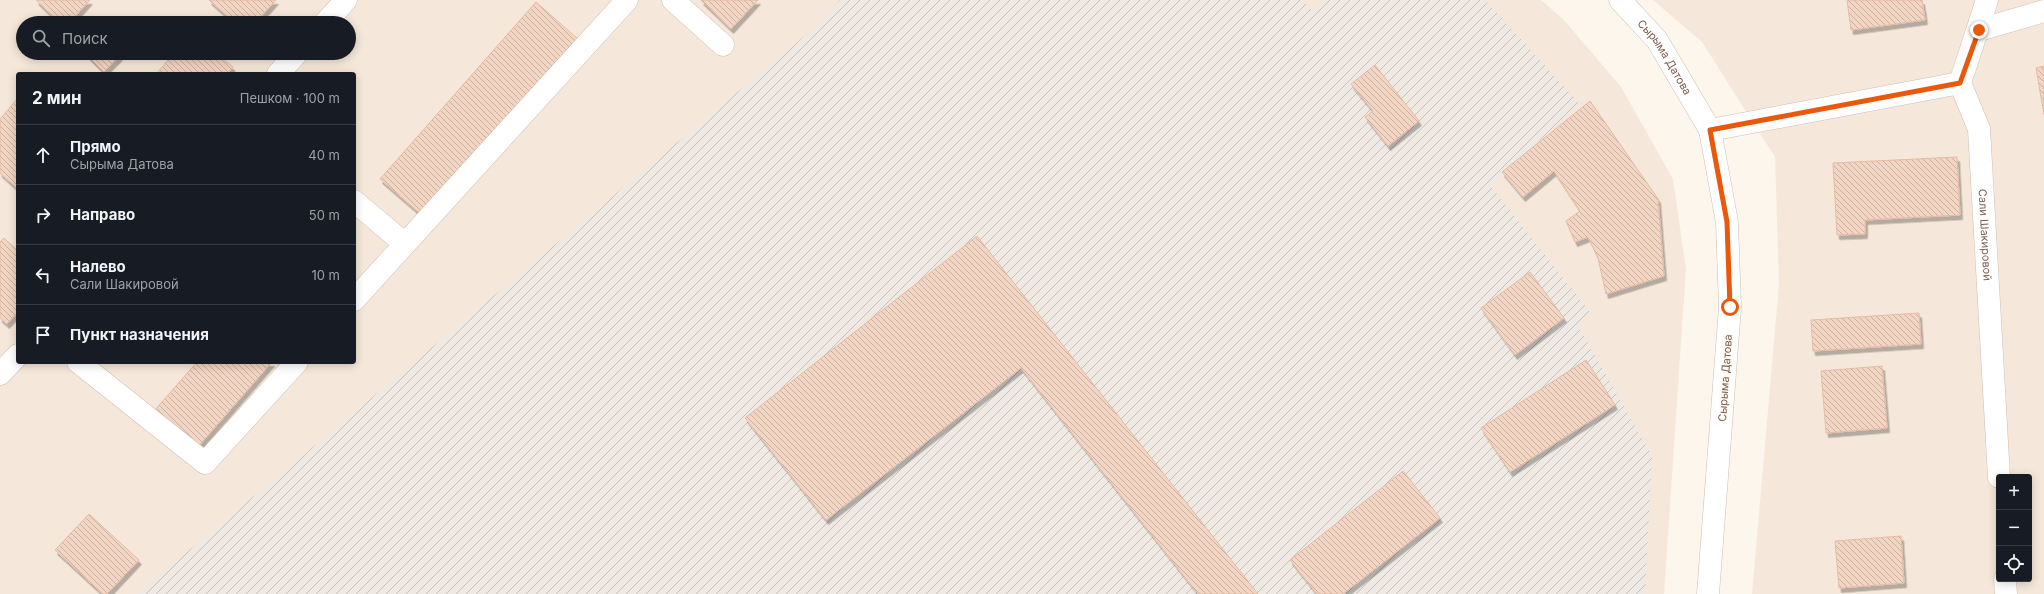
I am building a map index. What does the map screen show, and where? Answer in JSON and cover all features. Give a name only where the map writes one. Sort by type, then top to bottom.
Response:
[{"type":"street","points":[[331,16],[346,0]]},
{"type":"street","points":[[356,298],[627,0]]},
{"type":"street","points":[[673,0],[723,44]]},
{"type":"street","name":"Сырыма Датова","points":[[1620,0],[1657,40],[1710,130],[1727,222],[1730,307],[1708,594]]},
{"type":"street","points":[[1710,130],[1960,83],[1979,30],[1987,0]]},
{"type":"street","points":[[1979,30],[2044,11]]},
{"type":"street","points":[[280,72],[291,60]]},
{"type":"street","name":"Сали Шакировой","points":[[1960,83],[1979,129],[1999,474]]},
{"type":"street","points":[[356,202],[405,244]]},
{"type":"street","points":[[0,374],[16,357]]},
{"type":"street","points":[[81,364],[205,463],[295,364]]},
{"type":"street","points":[[2005,582],[2006,594]]},
{"type":"shaded area","points":[[0,0],[1541,0],[1564,20],[1621,87],[1673,179],[1686,269],[1664,594],[0,594]]},
{"type":"shaded area","points":[[840,0],[1302,0],[1312,10],[1327,0],[1485,0],[1580,104],[1490,185],[1590,312],[1577,324],[1652,456],[1645,594],[137,594],[813,29]]},
{"type":"shaded area","points":[[1653,0],[2044,0],[2044,594],[1752,594],[1779,284],[1775,157],[1702,42]]},
{"type":"building","points":[[36,0],[90,0],[75,16],[53,16]]},
{"type":"building","points":[[209,0],[276,0],[261,16],[227,16]]},
{"type":"building","points":[[701,0],[758,0],[731,29]]},
{"type":"building","points":[[1847,0],[1922,0],[1925,20],[1851,30]]},
{"type":"building","points":[[536,2],[578,39],[423,216],[380,179]]},
{"type":"building","points":[[92,60],[116,60],[104,72]]},
{"type":"building","points":[[168,60],[224,60],[233,67],[229,72],[158,72]]},
{"type":"building","points":[[1375,65],[1419,121],[1388,146],[1365,117],[1373,111],[1351,84]]},
{"type":"building","points":[[2044,66],[2044,115],[2036,68]]},
{"type":"building","points":[[16,100],[16,187],[0,173],[0,119]]},
{"type":"building","points":[[1590,101],[1658,199],[1664,276],[1606,294],[1598,258],[1588,237],[1575,242],[1566,221],[1580,211],[1554,171],[1523,197],[1502,172]]},
{"type":"building","points":[[1957,157],[1960,215],[1865,220],[1865,234],[1837,235],[1833,163]]},
{"type":"building","points":[[977,236],[1258,594],[1198,594],[1021,368],[826,520],[745,418]]},
{"type":"building","points":[[4,238],[16,249],[16,314],[7,324],[0,318],[0,242]]},
{"type":"building","points":[[1530,272],[1564,318],[1515,355],[1481,308]]},
{"type":"building","points":[[1919,313],[1921,344],[1813,351],[1811,320]]},
{"type":"building","points":[[1586,360],[1615,405],[1510,472],[1481,428]]},
{"type":"building","points":[[195,364],[270,364],[196,449],[154,411]]},
{"type":"building","points":[[1882,366],[1887,428],[1826,433],[1821,371]]},
{"type":"building","points":[[1403,471],[1440,518],[1343,594],[1317,594],[1290,560]]},
{"type":"building","points":[[89,514],[139,560],[107,594],[103,594],[55,550]]},
{"type":"building","points":[[1901,536],[1904,583],[1839,588],[1835,541]]},
{"type":"route","points":[[1730,307],[1727,222],[1710,130],[1960,83],[1979,30]]}]
